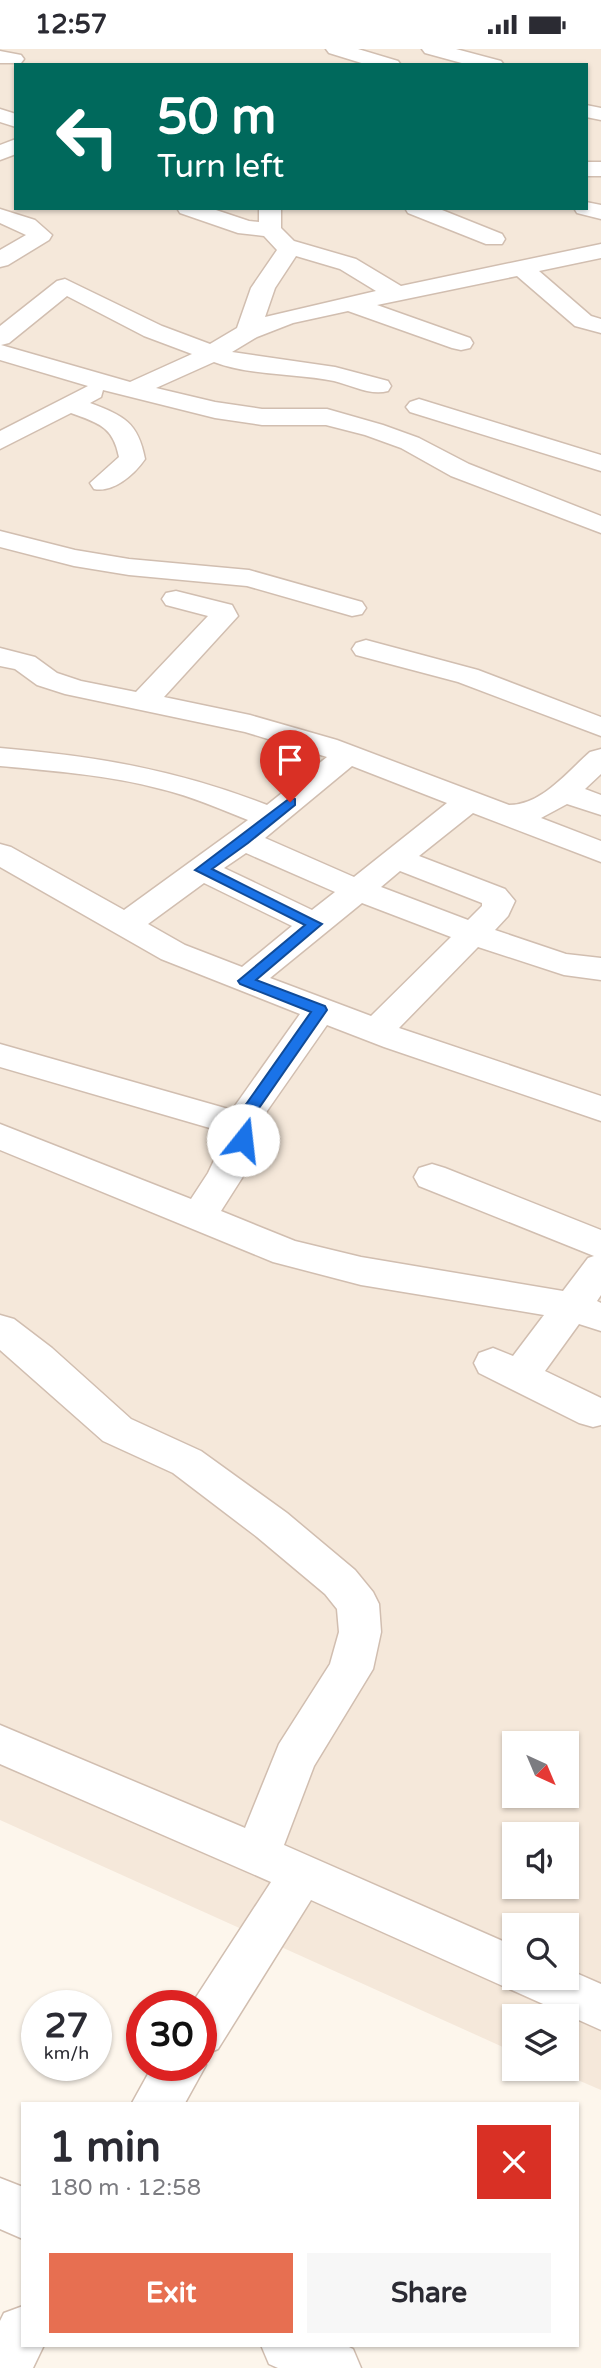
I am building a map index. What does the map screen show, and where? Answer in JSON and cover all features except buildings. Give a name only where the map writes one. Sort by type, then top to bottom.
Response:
[{"type":"street","points":[[336,49],[359,61]]},
{"type":"street","points":[[432,49],[486,63]]},
{"type":"street","points":[[194,210],[246,228],[275,227],[348,264],[398,295]]},
{"type":"street","points":[[421,210],[494,239]]},
{"type":"street","points":[[0,216],[27,225],[41,235],[0,260]]},
{"type":"street","points":[[248,332],[263,288],[289,249],[275,227]]},
{"type":"street","points":[[134,389],[211,354],[248,332],[286,317],[601,251]]},
{"type":"street","points":[[523,269],[583,321],[601,326]]},
{"type":"street","points":[[0,338],[65,286],[153,331],[231,361],[335,373],[379,386]]},
{"type":"street","points":[[351,304],[461,343]]},
{"type":"street","points":[[0,352],[109,383],[236,414],[327,417],[410,443],[460,470],[601,525]]},
{"type":"street","points":[[0,441],[109,383]]},
{"type":"street","points":[[69,404],[107,418],[128,437],[132,459],[103,483]]},
{"type":"street","points":[[419,407],[601,463]]},
{"type":"street","points":[[0,539],[74,558],[129,567],[249,578],[352,608]]},
{"type":"street","points":[[142,703],[224,616],[222,611],[215,608],[176,599]]},
{"type":"street","points":[[366,649],[468,676],[601,727]]},
{"type":"street","points":[[0,657],[25,663],[47,679],[57,682],[142,703],[250,724],[349,754],[601,852]]},
{"type":"street","points":[[125,925],[243,841],[349,754]]},
{"type":"street","points":[[0,757],[106,769],[153,778],[194,789],[271,818]]},
{"type":"street","points":[[505,814],[529,814],[543,808],[601,758]]},
{"type":"street","points":[[562,791],[601,806]]},
{"type":"street","points":[[245,981],[468,801]]},
{"type":"street","points":[[243,841],[358,890],[471,933],[564,964],[601,969]]},
{"type":"street","points":[[0,854],[173,952],[376,1031],[601,1109]]},
{"type":"street","points":[[376,1031],[471,933],[498,909],[499,901],[494,896],[397,859]]},
{"type":"street","points":[[202,870],[315,924]]},
{"type":"street","points":[[199,1215],[224,1178],[243,1140],[250,1110],[320,1010]]},
{"type":"street","points":[[0,1055],[246,1126]]},
{"type":"street","points":[[0,1136],[286,1252],[331,1265],[514,1294],[586,1312]]},
{"type":"street","points":[[432,1177],[601,1245]]},
{"type":"street","points":[[593,1412],[506,1369],[586,1312],[601,1268]]},
{"type":"street","points":[[0,1329],[38,1358],[117,1430],[187,1462],[272,1525],[340,1582],[358,1604],[360,1632],[351,1669],[295,1758],[257,1855]]},
{"type":"street","points":[[0,1744],[502,1964]]},
{"type":"street","points":[[217,2008],[302,1874]]},
{"type":"street","points":[[562,1990],[601,2008]]},
{"type":"street","points":[[158,2102],[171,2081]]},
{"type":"street","points":[[0,2203],[21,2213]]},
{"type":"street","points":[[4,2368],[21,2336]]},
{"type":"street","points":[[292,2347],[334,2368]]},
{"type":"shaded area","points":[[0,49],[601,49],[601,2090],[579,2081],[579,2004],[502,2004],[502,2047],[0,1820]]},
{"type":"route","points":[[243,1140],[250,1110],[320,1010],[245,981],[315,924],[202,870],[243,841],[290,802]]}]
